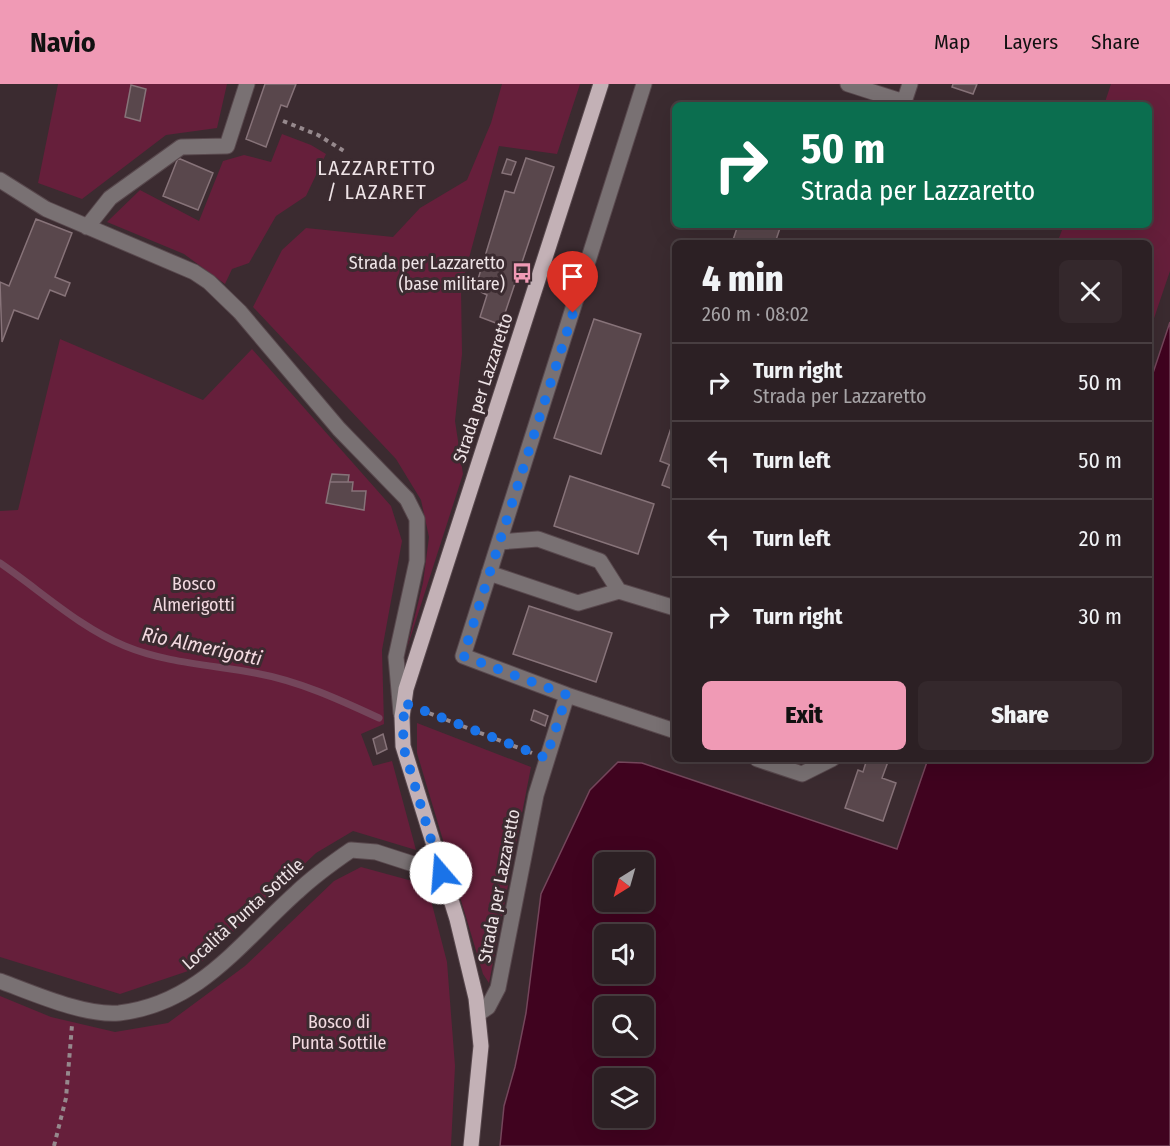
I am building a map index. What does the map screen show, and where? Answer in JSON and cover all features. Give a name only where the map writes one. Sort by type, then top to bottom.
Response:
[{"type":"main road","name":"Strada per Lazzaretto","points":[[471,1146],[481,1046],[478,1014],[457,919],[403,746],[403,710],[601,84]]},
{"type":"street","points":[[87,227],[110,198],[181,147],[226,146],[247,84]]},
{"type":"street","points":[[644,84],[463,656],[567,695],[672,730]]},
{"type":"street","points":[[848,84],[904,102],[910,84]]},
{"type":"street","points":[[0,180],[46,209],[194,273],[209,282],[240,312],[351,443],[407,499],[417,519],[419,535],[417,561],[396,657],[403,710]]},
{"type":"street","points":[[499,542],[538,539],[600,561],[620,591]]},
{"type":"street","points":[[489,573],[578,603],[620,591],[672,607]]},
{"type":"street","name":"Strada per Lazzaretto","points":[[478,1014],[488,1007],[498,988],[549,752],[567,695]]},
{"type":"street","points":[[766,762],[802,774],[826,762]]},
{"type":"street","name":"Località Punta Sottile","points":[[0,981],[81,1009],[118,1013],[172,999],[209,976],[296,892],[351,850],[376,852],[441,873]]},
{"type":"path","points":[[283,121],[318,135],[344,151]]},
{"type":"path","points":[[403,710],[549,752]]},
{"type":"path","points":[[54,1146],[66,1098],[71,1025],[81,1009]]},
{"type":"green space","points":[[58,84],[227,84],[217,128],[166,135],[82,199],[38,183]]},
{"type":"green space","points":[[502,84],[580,84],[557,154],[499,146],[461,288],[462,354],[455,421],[463,474],[407,648],[423,583],[429,537],[421,500],[396,459],[253,307],[282,250],[306,228],[393,237],[420,208],[467,180],[491,123]]},
{"type":"green space","points":[[1111,84],[1170,84],[1170,271],[1152,324],[1152,240],[1058,240],[1063,228],[1152,228],[1152,102],[1105,102]]},
{"type":"green space","points":[[282,134],[311,145],[326,154],[306,196],[276,216],[249,263],[232,269],[225,284],[184,254],[107,222],[140,190],[199,221],[223,161],[244,155],[271,162]]},
{"type":"green space","name":"Bosco Almerigotti","points":[[60,339],[203,400],[252,349],[391,506],[402,541],[382,650],[384,724],[361,734],[373,766],[392,761],[416,850],[353,831],[316,853],[194,969],[120,994],[0,957],[0,511],[18,510]]},
{"type":"green space","points":[[417,723],[531,767],[489,983],[483,974],[417,753]]},
{"type":"green space","name":"Bosco di Punta Sottile","points":[[361,867],[427,885],[447,962],[455,1066],[451,1146],[0,1146],[0,996],[51,1017],[115,1032],[168,1023],[245,966],[334,881]]},
{"type":"shaded area","points":[[1170,322],[1170,1146],[500,1146],[504,1106],[526,1013],[541,894],[590,790],[618,762],[642,763],[897,849],[927,762],[1152,762],[1152,376]]},
{"type":"building","points":[[265,84],[296,84],[287,107],[281,105],[266,147],[246,139]]},
{"type":"building","points":[[953,84],[977,84],[973,94],[952,87]]},
{"type":"building","points":[[131,85],[146,89],[140,121],[125,117]]},
{"type":"building","points":[[178,158],[213,173],[198,210],[163,196]]},
{"type":"building","points":[[526,158],[554,167],[501,325],[480,317],[487,295],[475,289],[505,191],[514,193]]},
{"type":"building","points":[[507,159],[516,162],[511,175],[502,173]]},
{"type":"building","points":[[36,219],[72,233],[55,277],[70,283],[65,296],[50,290],[38,319],[14,310],[2,342],[0,282],[9,286]]},
{"type":"building","points":[[737,228],[780,228],[776,240],[733,240]]},
{"type":"building","points":[[594,319],[641,334],[601,454],[554,438]]},
{"type":"building","points":[[672,425],[672,466],[660,461]]},
{"type":"building","points":[[669,465],[672,466],[672,489],[662,485]]},
{"type":"building","points":[[332,474],[349,475],[348,482],[330,482]]},
{"type":"building","points":[[570,476],[654,504],[638,554],[554,526]]},
{"type":"building","points":[[330,482],[353,482],[352,491],[366,491],[364,510],[326,503]]},
{"type":"building","points":[[529,606],[612,633],[596,682],[513,654]]},
{"type":"building","points":[[534,710],[548,716],[545,726],[531,720]]},
{"type":"building","points":[[383,734],[387,749],[377,754],[373,739]]},
{"type":"building","points":[[866,762],[888,762],[882,778],[896,783],[883,821],[845,808],[858,770],[863,772]]},
{"type":"waterway","name":"Rio Almerigotti","points":[[0,563],[76,619],[125,646],[173,660],[255,673],[287,681],[379,718]]},
{"type":"place","name":"Strada per Lazzaretto (base militare)","points":[[522,273]]},
{"type":"district","name":"LAZZARETTO / LAZARET","points":[[377,180]]},
{"type":"route","points":[[441,873],[403,746],[404,703],[546,758],[567,695],[463,656],[573,313]]}]
